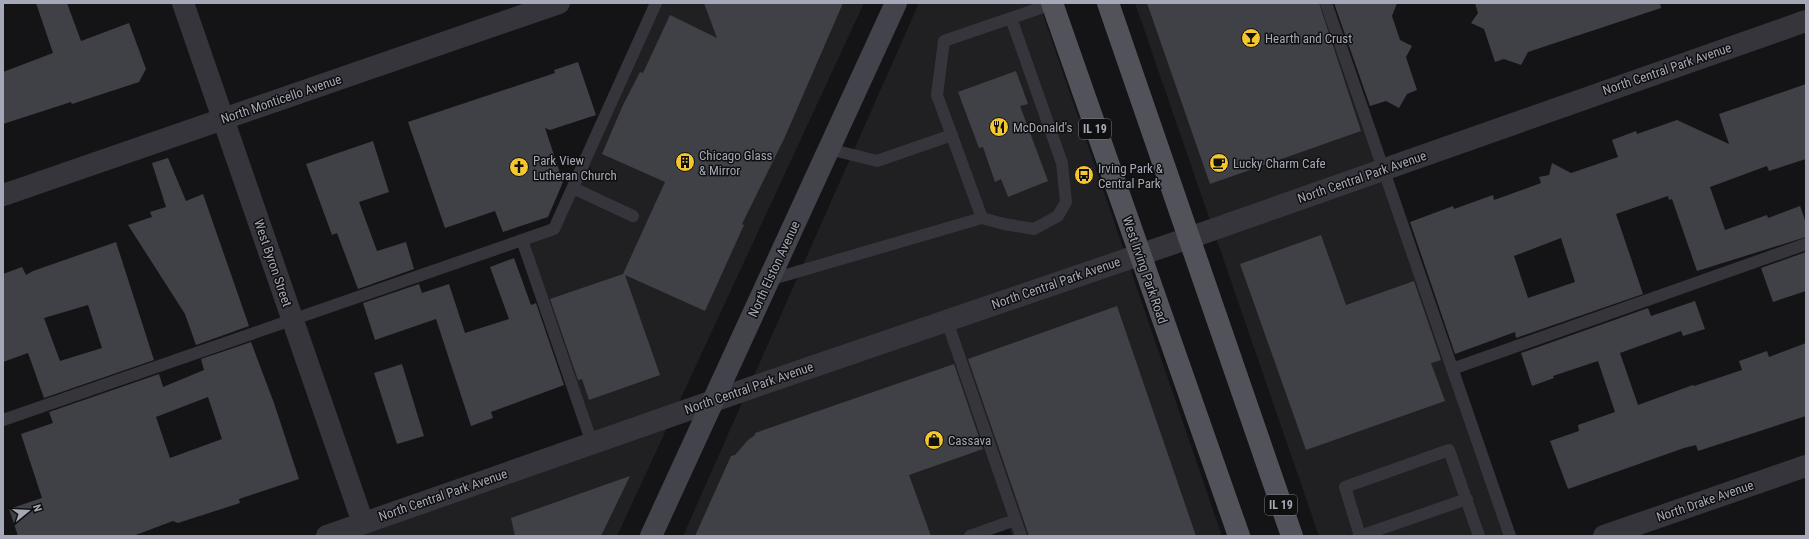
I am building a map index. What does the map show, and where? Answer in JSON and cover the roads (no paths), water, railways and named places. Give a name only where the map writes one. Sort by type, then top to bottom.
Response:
[{"type":"main road","name":"North Elston Avenue","points":[[651,536],[896,3]]},
{"type":"main road","name":"West Irving Park Road","points":[[1052,3],[1139,255],[1239,536]]},
{"type":"main road","name":"IL 19","points":[[1108,3],[1292,536]]},
{"type":"street","name":"West Byron Street","points":[[183,3],[292,320],[359,528]]},
{"type":"street","name":"North Monticello Avenue","points":[[3,195],[559,3]]},
{"type":"street","name":"North Central Park Avenue","points":[[327,536],[359,528],[592,443],[1189,238],[1806,20]]},
{"type":"street","name":"North Drake Avenue","points":[[1604,536],[1806,466]]},
{"type":"lane","points":[[3,420],[554,229],[656,3]]},
{"type":"lane","points":[[982,218],[937,95],[944,41],[1052,3]]},
{"type":"lane","points":[[1326,3],[1510,536]]},
{"type":"lane","points":[[769,280],[982,218],[1004,224],[1034,229],[1058,216],[1066,202],[1062,163],[1011,18]]},
{"type":"lane","points":[[829,148],[877,160],[952,135]]},
{"type":"lane","points":[[573,188],[633,216]]},
{"type":"lane","points":[[522,240],[592,443]]},
{"type":"lane","points":[[1452,369],[1806,244]]},
{"type":"lane","points":[[947,321],[1021,536]]},
{"type":"lane","points":[[1467,499],[1360,536],[1345,487],[1449,450],[1467,499],[1479,536]]},
{"type":"lane","points":[[970,536],[1015,520]]},
{"type":"place","name":"Hearth and Crust","points":[[1251,38]]},
{"type":"place","name":"McDonald's","points":[[999,127]]},
{"type":"place","name":"Chicago Glass & Mirror","points":[[685,162]]},
{"type":"place","name":"Lucky Charm Cafe","points":[[1219,163]]},
{"type":"place","name":"Park View Lutheran Church","points":[[519,167]]},
{"type":"place","name":"Irving Park & Central Park","points":[[1084,175]]},
{"type":"place","name":"Cassava","points":[[934,440]]}]
